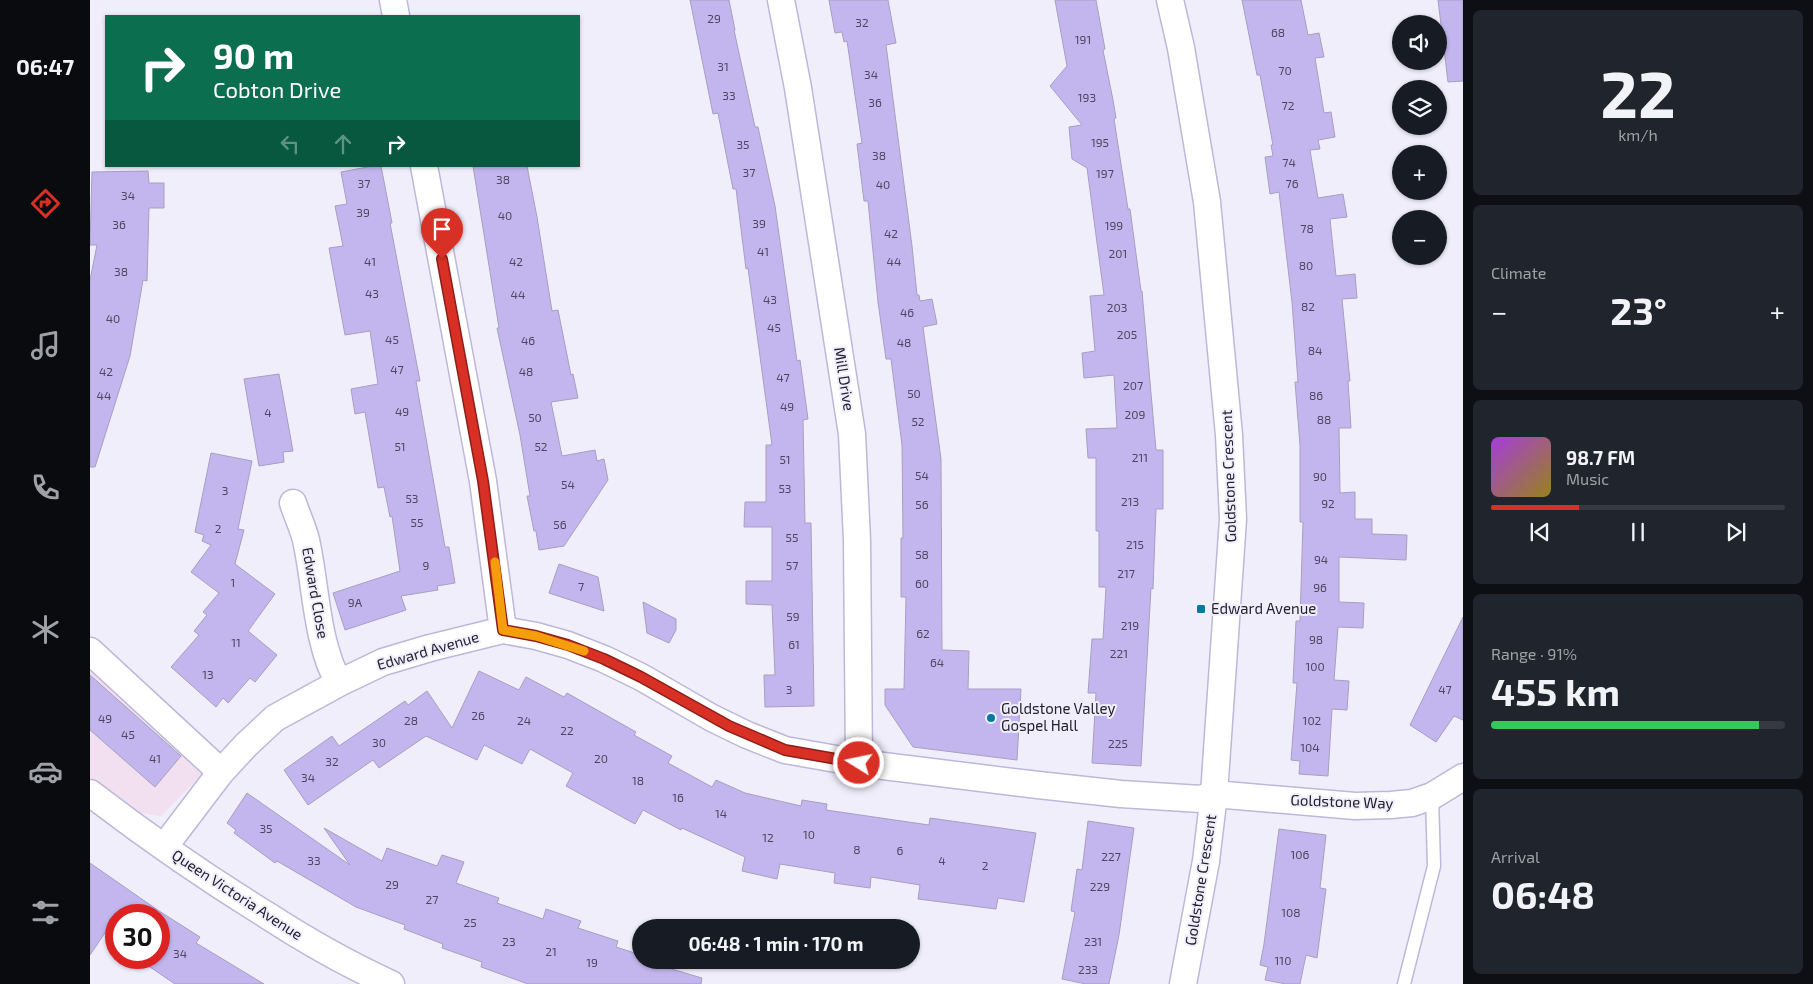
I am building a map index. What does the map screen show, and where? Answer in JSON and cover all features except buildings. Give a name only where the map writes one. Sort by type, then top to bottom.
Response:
[{"type":"street","points":[[393,0],[396,15]]},
{"type":"street","name":"Mill Drive","points":[[782,0],[798,88],[852,434],[857,540],[859,763]]},
{"type":"street","name":"Goldstone Crescent","points":[[1170,0],[1181,48],[1207,202],[1229,435],[1233,519],[1214,794],[1206,861],[1183,984]]},
{"type":"street","points":[[424,167],[483,481],[503,630]]},
{"type":"street","name":"Edward Close","points":[[293,503],[305,539],[324,646],[332,672],[339,682]]},
{"type":"street","name":"Edward Avenue","points":[[164,847],[221,772],[246,744],[275,718],[339,682],[383,662],[503,630],[544,638],[604,659],[641,677],[729,726],[785,750],[859,763],[1121,794],[1201,799],[1214,794]]},
{"type":"street","points":[[90,651],[221,772]]},
{"type":"street","name":"Goldstone Way","points":[[1214,794],[1355,806],[1391,806],[1412,803],[1432,796],[1463,777]]},
{"type":"street","name":"Queen Victoria Avenue","points":[[90,794],[216,884],[299,935],[388,984]]},
{"type":"lane","points":[[1404,984],[1434,866],[1432,796]]},
{"type":"shaded area","points":[[90,664],[207,769],[161,816],[132,812],[90,779]]},
{"type":"slow traffic","points":[[495,562],[503,630],[536,636],[584,651]]},
{"type":"place","name":"Edward Avenue","points":[[1201,609]]},
{"type":"place","name":"Goldstone Valley Gospel Hall","points":[[991,718]]},
{"type":"route","points":[[442,259],[483,481],[503,618],[503,630],[536,636],[568,645],[604,659],[641,677],[712,718],[747,735],[785,750],[859,763]]}]
